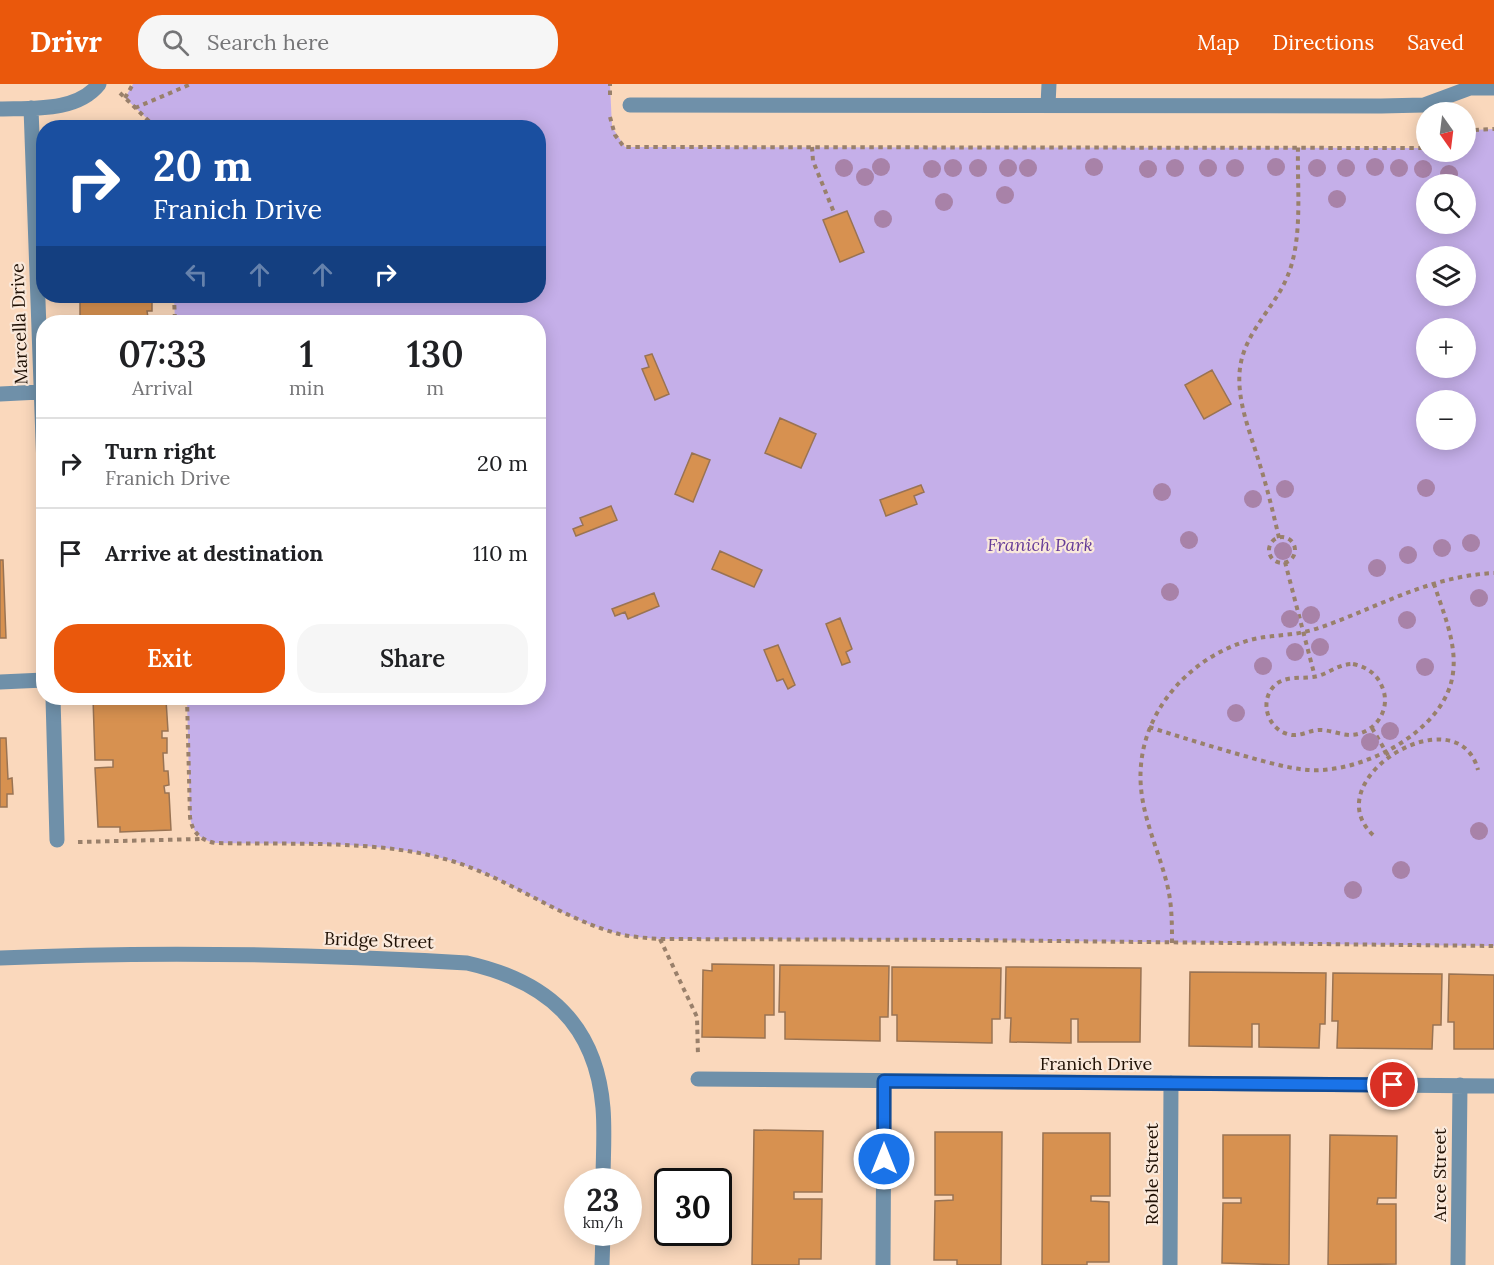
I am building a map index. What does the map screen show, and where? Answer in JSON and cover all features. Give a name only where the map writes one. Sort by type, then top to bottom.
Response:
[{"type":"street","points":[[0,109],[66,104],[88,94],[99,84]]},
{"type":"street","points":[[1048,105],[1049,84]]},
{"type":"street","points":[[630,105],[1424,105],[1470,86],[1494,88]]},
{"type":"street","name":"Marcella Drive","points":[[31,108],[36,266]]},
{"type":"street","points":[[0,394],[36,392]]},
{"type":"street","points":[[0,682],[36,680]]},
{"type":"street","points":[[52,705],[57,840]]},
{"type":"street","name":"Bridge Street","points":[[0,958],[121,955],[290,957],[467,963],[494,969],[517,978],[545,995],[567,1015],[580,1033],[596,1070],[600,1089],[603,1108],[603,1168]]},
{"type":"street","name":"Franich Drive","points":[[698,1079],[1494,1086]]},
{"type":"street","points":[[883,1265],[884,1081]]},
{"type":"street","name":"Roble Street","points":[[1170,1265],[1171,1083]]},
{"type":"street","name":"Arce Street","points":[[1458,1265],[1460,1085]]},
{"type":"street","points":[[602,1265],[603,1246]]},
{"type":"path","points":[[133,84],[125,98],[148,120]]},
{"type":"path","points":[[135,108],[190,84]]},
{"type":"path","points":[[610,84],[612,127],[624,147],[1416,148]]},
{"type":"path","points":[[1476,130],[1494,129]]},
{"type":"path","points":[[812,147],[813,161],[835,215]]},
{"type":"path","points":[[1279,537],[1243,408],[1240,370],[1243,353],[1250,336],[1282,287],[1292,261],[1297,223],[1298,147]]},
{"type":"path","points":[[1279,537],[1290,539],[1295,546],[1294,554],[1286,562]]},
{"type":"path","points":[[1279,537],[1272,543],[1271,555],[1276,561],[1286,562]]},
{"type":"path","points":[[1286,562],[1315,677]]},
{"type":"path","points":[[1172,943],[1171,899],[1144,810],[1141,793],[1141,762],[1149,727],[1166,698],[1179,682],[1212,658],[1248,640],[1304,632],[1358,613],[1413,589],[1470,575],[1494,573]]},
{"type":"path","points":[[1149,727],[1270,763],[1310,770],[1355,765],[1385,751],[1425,725],[1442,705],[1451,684],[1453,650],[1434,584]]},
{"type":"path","points":[[1347,664],[1359,665],[1372,672],[1383,688],[1385,700],[1381,717],[1372,728],[1358,734],[1322,730],[1295,735],[1284,733],[1274,725],[1266,709],[1268,697],[1275,686],[1287,679],[1315,677],[1347,664]]},
{"type":"path","points":[[187,705],[190,817],[201,839]]},
{"type":"path","points":[[1372,728],[1389,757]]},
{"type":"path","points":[[1373,835],[1360,818],[1361,792],[1369,778],[1389,757],[1412,744],[1446,740],[1456,742],[1469,750],[1478,770]]},
{"type":"path","points":[[57,840],[75,839],[80,843],[201,839],[215,843],[400,849],[455,862],[605,930],[638,938],[1494,946]]},
{"type":"path","points":[[660,939],[697,1017],[698,1079]]},
{"type":"green space","name":"Franich Park","points":[[133,84],[610,84],[612,127],[625,147],[1416,148],[1416,162],[1476,162],[1476,130],[1494,129],[1494,946],[660,939],[624,935],[597,927],[473,869],[424,854],[335,844],[215,843],[201,837],[195,831],[190,817],[187,705],[546,705],[546,315],[175,315],[174,303],[546,303],[546,120],[149,120],[125,98]]},
{"type":"building","points":[[847,211],[864,252],[840,262],[823,220]]},
{"type":"building","points":[[80,303],[152,303],[152,311],[147,311],[148,315],[80,315]]},
{"type":"building","points":[[652,354],[669,394],[655,400],[642,369],[649,367],[645,356]]},
{"type":"building","points":[[1212,370],[1231,404],[1204,419],[1185,385]]},
{"type":"building","points":[[780,418],[816,434],[801,468],[765,453]]},
{"type":"building","points":[[692,453],[710,460],[693,502],[675,494]]},
{"type":"building","points":[[921,485],[924,492],[914,496],[917,504],[886,516],[880,500]]},
{"type":"building","points":[[611,506],[617,520],[576,536],[573,529],[583,525],[580,518]]},
{"type":"building","points":[[720,551],[762,570],[754,587],[712,569]]},
{"type":"building","points":[[0,560],[3,560],[6,638],[0,638]]},
{"type":"building","points":[[654,593],[659,606],[628,619],[625,612],[615,616],[612,609]]},
{"type":"building","points":[[840,618],[852,649],[846,652],[850,662],[842,665],[826,624]]},
{"type":"building","points":[[778,645],[795,685],[788,689],[783,679],[777,681],[764,650]]},
{"type":"building","points":[[93,705],[166,705],[168,731],[162,731],[162,738],[167,738],[167,753],[163,753],[164,771],[168,771],[169,785],[164,786],[165,793],[169,793],[171,830],[120,832],[120,827],[98,827],[95,768],[113,767],[113,760],[95,760]]},
{"type":"building","points":[[0,738],[6,738],[8,779],[12,778],[13,794],[7,794],[7,807],[0,807]]},
{"type":"building","points":[[712,964],[774,965],[774,1015],[765,1015],[765,1038],[702,1037],[703,970],[712,971]]},
{"type":"building","points":[[780,965],[889,966],[888,1017],[880,1017],[880,1041],[785,1039],[785,1012],[779,1012]]},
{"type":"building","points":[[892,967],[1001,968],[1000,1019],[992,1019],[992,1043],[897,1041],[897,1015],[892,1015]]},
{"type":"building","points":[[1006,967],[1141,968],[1140,1042],[1078,1042],[1078,1019],[1071,1019],[1071,1043],[1010,1042],[1011,1018],[1005,1018]]},
{"type":"building","points":[[1190,972],[1326,973],[1325,1024],[1320,1024],[1319,1048],[1259,1047],[1259,1024],[1252,1024],[1252,1047],[1189,1046]]},
{"type":"building","points":[[1333,973],[1442,974],[1441,1025],[1433,1025],[1432,1049],[1337,1048],[1338,1021],[1332,1021]]},
{"type":"building","points":[[1449,974],[1494,975],[1494,1049],[1454,1049],[1454,1022],[1448,1022]]},
{"type":"building","points":[[754,1130],[823,1131],[822,1192],[794,1192],[794,1199],[822,1199],[821,1259],[799,1259],[799,1265],[752,1265]]},
{"type":"building","points":[[935,1132],[1002,1132],[1001,1265],[957,1265],[957,1260],[934,1260],[935,1201],[953,1200],[953,1195],[935,1195]]},
{"type":"building","points":[[1043,1133],[1110,1133],[1110,1196],[1091,1196],[1091,1201],[1109,1202],[1109,1262],[1087,1262],[1087,1265],[1042,1265]]},
{"type":"building","points":[[1223,1135],[1290,1135],[1289,1265],[1222,1263],[1223,1203],[1241,1203],[1241,1198],[1223,1198]]},
{"type":"building","points":[[1330,1135],[1397,1136],[1396,1198],[1378,1198],[1377,1204],[1396,1204],[1396,1264],[1328,1265]]},
{"type":"route","points":[[884,1159],[884,1081],[1393,1085]]}]
